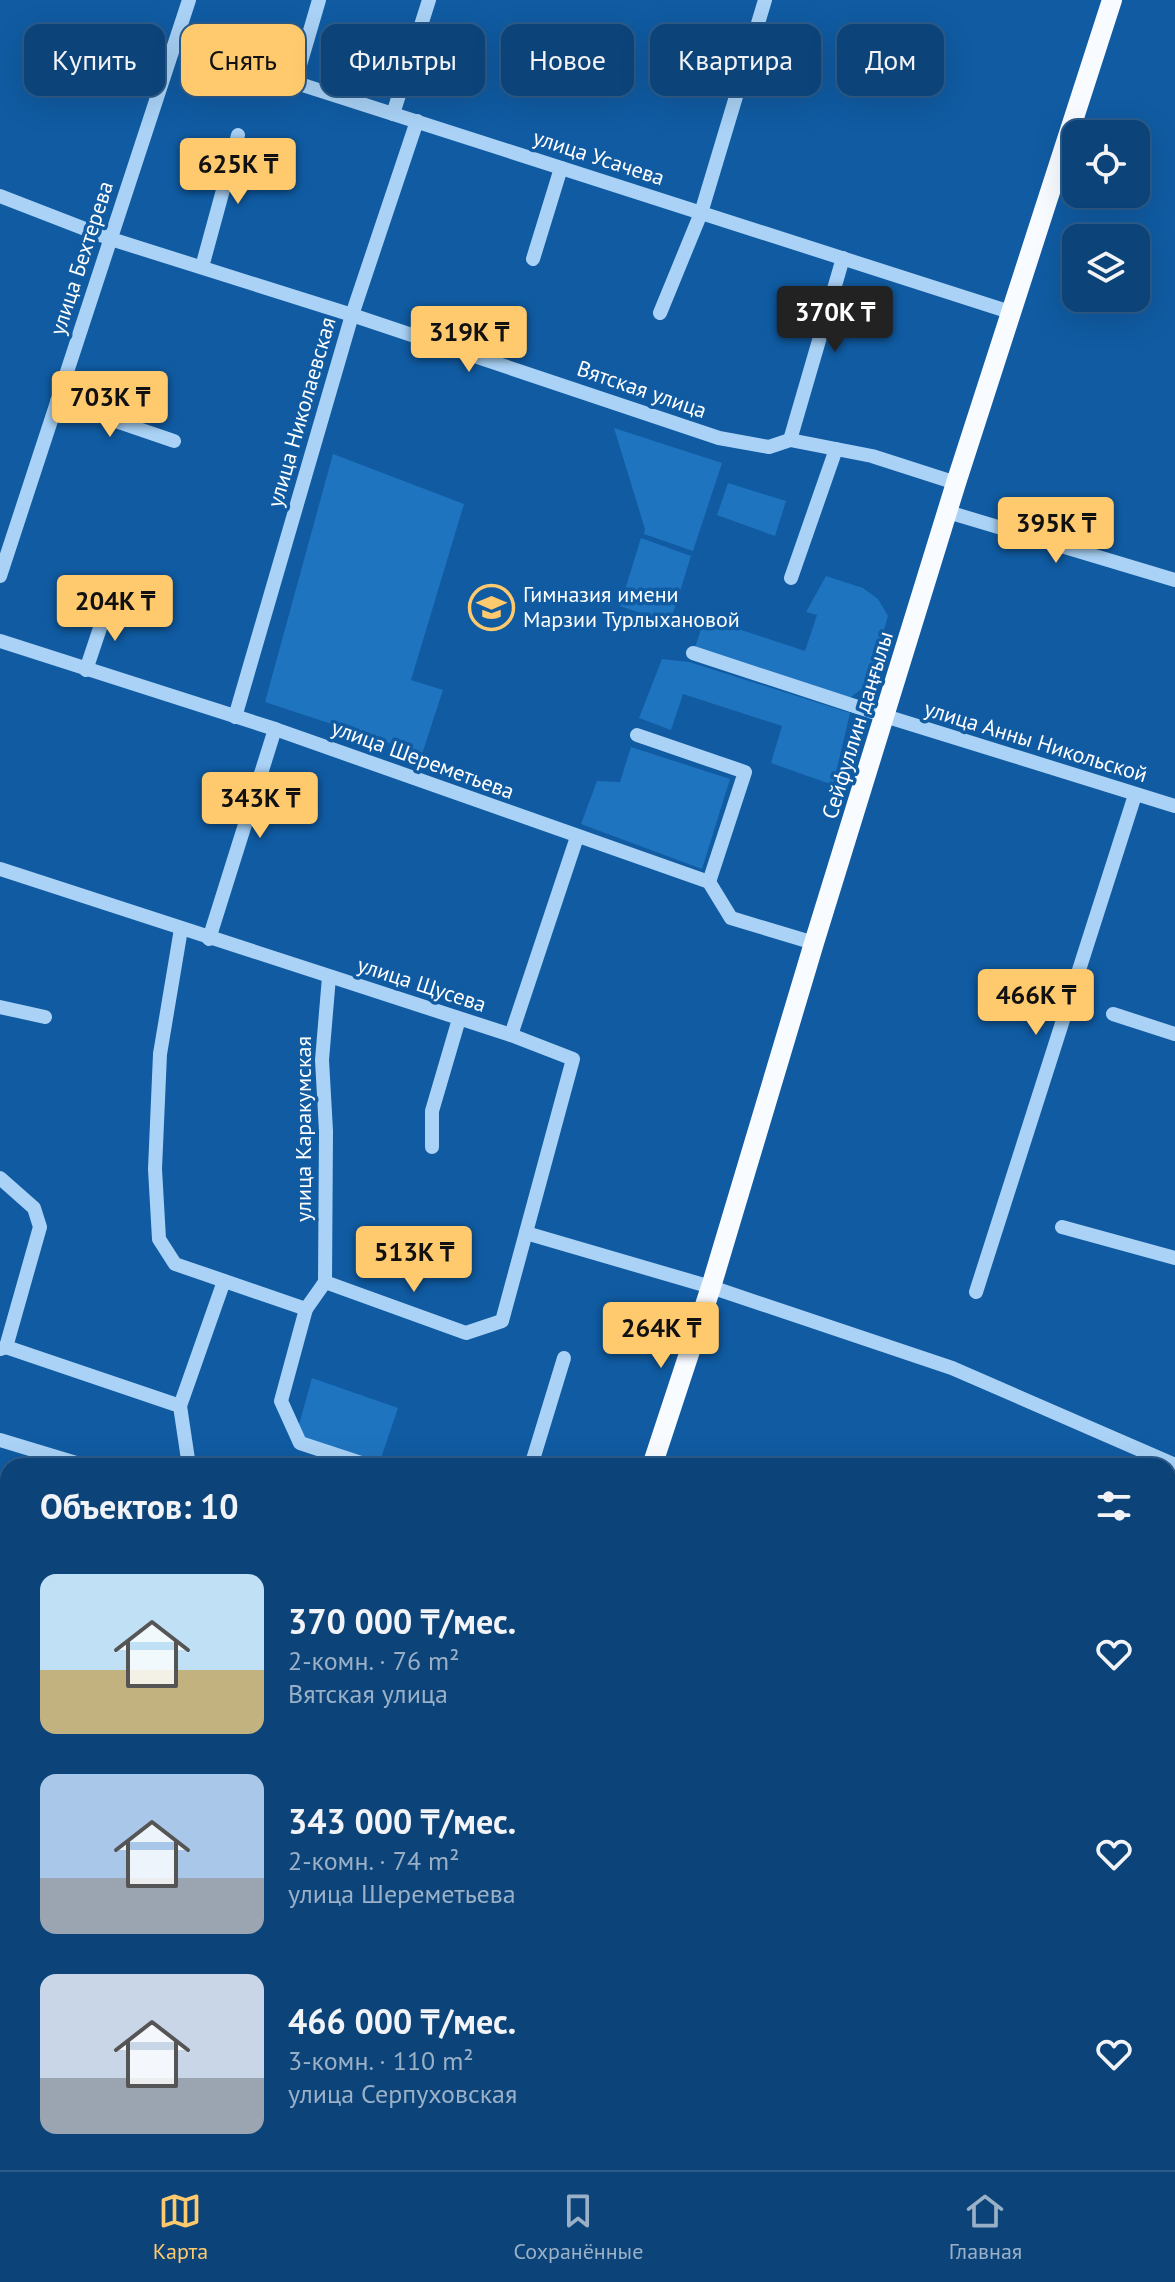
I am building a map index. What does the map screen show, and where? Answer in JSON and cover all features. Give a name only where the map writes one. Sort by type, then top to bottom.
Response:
[{"type":"main road","name":"Сейфуллин даңғылы","points":[[655,1458],[711,1287],[956,483],[1112,0]]},
{"type":"street","name":"улица Бехтерева","points":[[0,576],[189,0]]},
{"type":"street","points":[[305,48],[319,0]]},
{"type":"street","points":[[393,114],[429,0]]},
{"type":"street","points":[[660,313],[701,213],[765,0]]},
{"type":"street","name":"улица Усачева","points":[[175,44],[181,46]]},
{"type":"street","name":"улица Усачева","points":[[305,85],[1010,312]]},
{"type":"street","name":"улица Николаевская","points":[[235,717],[352,315],[417,121]]},
{"type":"street","points":[[202,267],[238,135]]},
{"type":"street","points":[[533,259],[561,168]]},
{"type":"street","name":"Вятская улица","points":[[0,196],[111,239],[352,315],[719,438],[769,447],[790,440],[872,456],[956,483]]},
{"type":"street","points":[[790,440],[843,258]]},
{"type":"street","points":[[57,401],[174,441]]},
{"type":"street","points":[[791,578],[836,449]]},
{"type":"street","points":[[948,512],[1175,580]]},
{"type":"street","points":[[86,670],[108,604]]},
{"type":"street","name":"улица Шереметьева","points":[[0,641],[275,729],[709,882]]},
{"type":"street","name":"улица Анны Никольской","points":[[693,653],[1135,795],[1173,800]]},
{"type":"street","points":[[209,939],[275,729]]},
{"type":"street","points":[[637,735],[745,772],[709,882],[731,918],[814,943]]},
{"type":"street","points":[[976,1292],[1135,795]]},
{"type":"street","points":[[511,1035],[577,837]]},
{"type":"street","name":"улица Щусева","points":[[0,869],[511,1035],[573,1059],[502,1321],[466,1333],[325,1282]]},
{"type":"street","points":[[181,929],[160,1054],[155,1169],[159,1239],[175,1264],[306,1309]]},
{"type":"street","name":"улица Каракумская","points":[[325,1282],[326,1131],[322,1060],[329,977]]},
{"type":"street","points":[[0,1007],[45,1017]]},
{"type":"street","points":[[1113,1014],[1175,1034]]},
{"type":"street","points":[[432,1147],[432,1111],[459,1019]]},
{"type":"street","points":[[0,1178],[34,1208],[40,1227],[3,1348],[180,1406]]},
{"type":"street","points":[[1062,1227],[1175,1258]]},
{"type":"street","points":[[526,1233],[711,1287],[952,1368],[1159,1458]]},
{"type":"street","points":[[188,1458],[180,1406],[224,1281]]},
{"type":"street","points":[[325,1282],[306,1309],[281,1401],[300,1443],[346,1458]]},
{"type":"street","points":[[533,1458],[564,1358]]},
{"type":"street","points":[[0,1440],[60,1458]]},
{"type":"shaded area","points":[[614,428],[722,463],[693,551],[644,534]]},
{"type":"shaded area","points":[[333,454],[464,504],[411,680],[443,690],[422,754],[265,702]]},
{"type":"shaded area","points":[[728,483],[786,501],[775,536],[717,515]]},
{"type":"shaded area","points":[[641,538],[691,556],[670,623],[620,606]]},
{"type":"shaded area","points":[[826,576],[863,588],[878,599],[888,616],[868,684],[843,703],[693,653],[705,618],[805,651],[817,615],[806,612]]},
{"type":"shaded area","points":[[662,659],[689,662],[850,713],[833,785],[771,763],[782,726],[683,694],[671,730],[639,718]]},
{"type":"shaded area","points":[[631,747],[730,779],[702,869],[581,824],[597,781],[620,782]]},
{"type":"shaded area","points":[[312,1378],[398,1408],[381,1458],[361,1458],[304,1439],[298,1428]]},
{"type":"place","name":"Гимназия имени Марзии Турлыхановой","points":[[492,607]]}]
